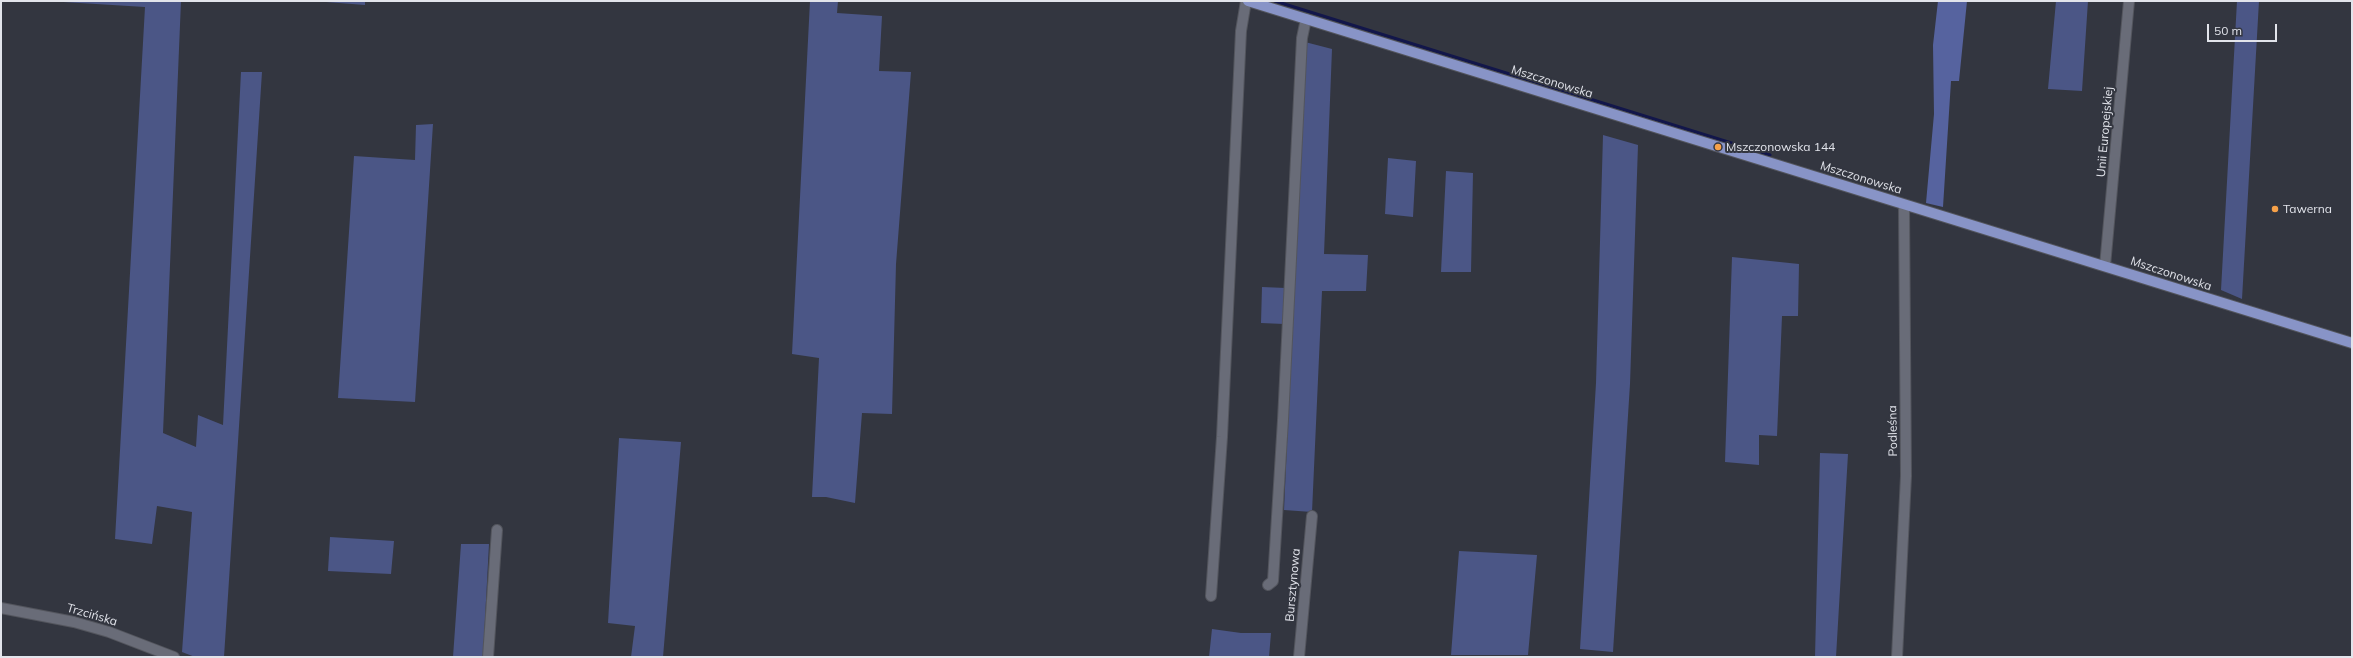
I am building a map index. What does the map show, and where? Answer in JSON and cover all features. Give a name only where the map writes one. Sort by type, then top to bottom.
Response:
[{"type":"main road","name":"Mszczonowska","points":[[1247,1],[1904,205],[2106,266],[2352,344]]},
{"type":"street","points":[[1211,596],[1222,437],[1241,31],[1247,1]]},
{"type":"street","name":"Unii Europejskiej","points":[[2106,266],[2129,1]]},
{"type":"street","points":[[1268,585],[1273,581],[1275,552],[1302,38],[1306,19]]},
{"type":"street","name":"Podleśna","points":[[1897,657],[1906,476],[1904,205]]},
{"type":"street","name":"Bursztynowa","points":[[1298,657],[1312,516]]},
{"type":"street","points":[[488,657],[497,530]]},
{"type":"street","name":"Trzcińska","points":[[1,608],[74,622],[109,632],[174,657]]},
{"type":"shaded area","points":[[47,1],[181,1],[163,433],[196,447],[198,415],[223,425],[241,72],[262,72],[224,657],[195,657],[182,652],[192,512],[157,506],[152,544],[115,539],[145,7]]},
{"type":"shaded area","points":[[313,1],[365,1],[365,5]]},
{"type":"shaded area","points":[[810,1],[838,1],[837,13],[882,16],[879,71],[911,72],[896,264],[892,414],[862,413],[855,503],[826,497],[812,497],[819,358],[792,354]]},
{"type":"shaded area","points":[[1938,1],[1967,1],[1959,81],[1951,81],[1943,207],[1926,203],[1934,114],[1933,45]]},
{"type":"shaded area","points":[[2056,1],[2088,1],[2082,91],[2048,89]]},
{"type":"shaded area","points":[[2237,1],[2259,1],[2242,299],[2221,290]]},
{"type":"shaded area","points":[[1305,42],[1332,49],[1324,254],[1368,255],[1366,291],[1322,291],[1312,512],[1284,510]]},
{"type":"shaded area","points":[[433,124],[415,402],[338,398],[354,156],[415,160],[416,125]]},
{"type":"shaded area","points":[[1603,135],[1638,145],[1630,384],[1613,652],[1580,649],[1596,383]]},
{"type":"shaded area","points":[[1388,158],[1416,161],[1413,217],[1385,214]]},
{"type":"shaded area","points":[[1446,171],[1473,173],[1471,272],[1441,272]]},
{"type":"shaded area","points":[[1732,257],[1799,264],[1798,316],[1782,316],[1777,436],[1759,435],[1759,465],[1725,462]]},
{"type":"shaded area","points":[[1262,287],[1286,288],[1284,324],[1261,323]]},
{"type":"shaded area","points":[[619,438],[681,442],[663,657],[631,657],[635,626],[608,623]]},
{"type":"shaded area","points":[[1820,453],[1848,454],[1836,657],[1815,657]]},
{"type":"shaded area","points":[[330,537],[394,541],[391,574],[328,571]]},
{"type":"shaded area","points":[[461,544],[489,544],[483,657],[453,657]]},
{"type":"shaded area","points":[[1459,551],[1537,555],[1528,655],[1451,655]]},
{"type":"shaded area","points":[[1212,629],[1241,633],[1271,633],[1269,657],[1209,657]]},
{"type":"waterway","points":[[1275,1],[1770,155]]},
{"type":"place","name":"Mszczonowska 144","points":[[1718,147]]},
{"type":"place","name":"Tawerna","points":[[2275,209]]}]
